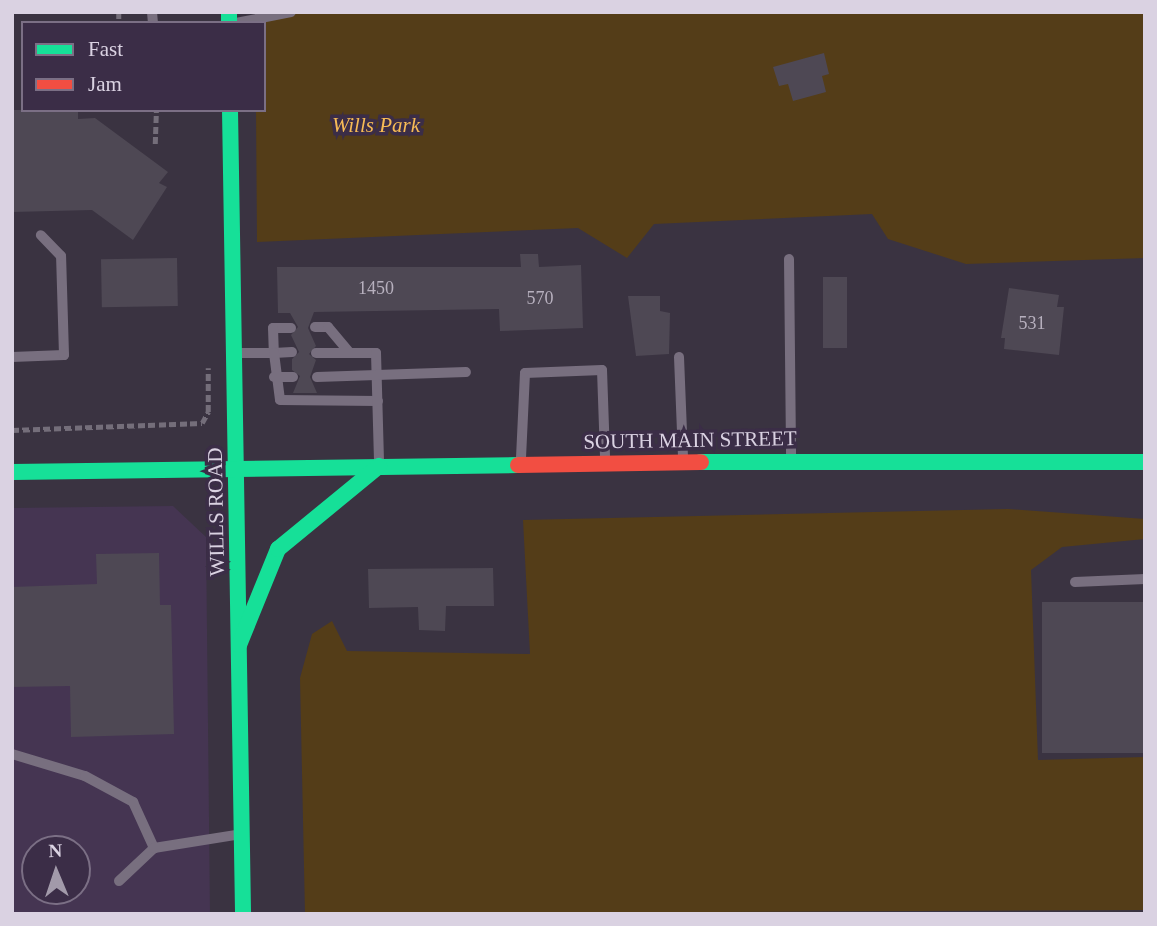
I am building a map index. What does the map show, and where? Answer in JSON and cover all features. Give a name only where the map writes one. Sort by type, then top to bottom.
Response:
[{"type":"main road","name":"WILLS ROAD","points":[[230,112],[243,914]]},
{"type":"main road","name":"SOUTH MAIN STREET","points":[[12,472],[791,460],[1145,462]]},
{"type":"main road","points":[[239,645],[278,549],[379,466]]},
{"type":"lane","points":[[246,21],[290,12]]},
{"type":"lane","points":[[12,357],[64,355],[61,256],[41,235]]},
{"type":"lane","points":[[789,259],[791,460]]},
{"type":"lane","points":[[315,327],[328,327],[350,353]]},
{"type":"lane","points":[[291,328],[273,328],[274,377],[279,400],[378,401]]},
{"type":"lane","points":[[234,353],[292,352]]},
{"type":"lane","points":[[316,353],[376,353],[379,466]]},
{"type":"lane","points":[[679,358],[684,462]]},
{"type":"lane","points":[[521,464],[525,373],[602,370],[606,462]]},
{"type":"lane","points":[[317,377],[466,372]]},
{"type":"lane","points":[[274,377],[293,377]]},
{"type":"lane","points":[[1075,582],[1145,579]]},
{"type":"lane","points":[[12,754],[85,776],[133,802],[154,848]]},
{"type":"lane","points":[[119,881],[154,848],[242,834]]},
{"type":"path","points":[[155,144],[156,112]]},
{"type":"path","points":[[12,430],[202,424],[208,412],[208,357]]},
{"type":"shaded area","points":[[173,506],[206,537],[210,914],[12,914],[12,508]]},
{"type":"green space","name":"Wills Park","points":[[255,12],[1145,12],[1145,258],[966,264],[888,239],[872,214],[654,224],[627,258],[578,228],[257,242],[256,112],[266,112],[266,21],[255,21]]},
{"type":"green space","points":[[1008,509],[1145,519],[1145,539],[1062,547],[1031,570],[1038,760],[1145,757],[1145,910],[305,914],[300,678],[312,634],[332,621],[347,651],[530,654],[523,520]]},
{"type":"building","points":[[824,53],[829,74],[822,76],[826,92],[793,101],[788,84],[779,86],[773,67]]},
{"type":"building","points":[[12,110],[78,112],[78,119],[95,118],[168,172],[159,183],[167,187],[133,240],[92,210],[12,212]]},
{"type":"building","points":[[520,254],[538,254],[539,267],[581,265],[583,328],[500,331],[499,309],[314,312],[308,328],[316,346],[309,354],[316,360],[310,377],[317,393],[293,393],[300,376],[292,370],[292,359],[299,352],[291,335],[298,327],[290,313],[278,313],[277,267],[521,267]]},
{"type":"building","points":[[177,258],[178,306],[102,307],[101,259]]},
{"type":"building","points":[[823,277],[847,277],[847,348],[823,348]]},
{"type":"building","points":[[1009,288],[1059,295],[1057,307],[1064,307],[1059,355],[1004,349],[1005,338],[1001,338]]},
{"type":"building","points":[[628,296],[660,296],[660,311],[670,313],[669,354],[636,356]]},
{"type":"building","points":[[159,553],[160,605],[171,605],[174,734],[71,737],[70,686],[12,687],[12,587],[97,584],[96,554]]},
{"type":"building","points":[[493,568],[494,606],[446,606],[445,631],[419,630],[418,607],[369,608],[368,569]]},
{"type":"building","points":[[1042,602],[1145,602],[1145,753],[1042,753]]},
{"type":"traffic: fast","points":[[229,12],[229,21]]},
{"type":"traffic: fast","points":[[230,112],[243,914]]},
{"type":"traffic: fast","points":[[701,462],[1145,462]]},
{"type":"traffic: fast","points":[[12,472],[518,465]]},
{"type":"traffic: fast","points":[[239,645],[278,549],[379,466]]},
{"type":"traffic: jam","points":[[518,465],[701,462]]}]
